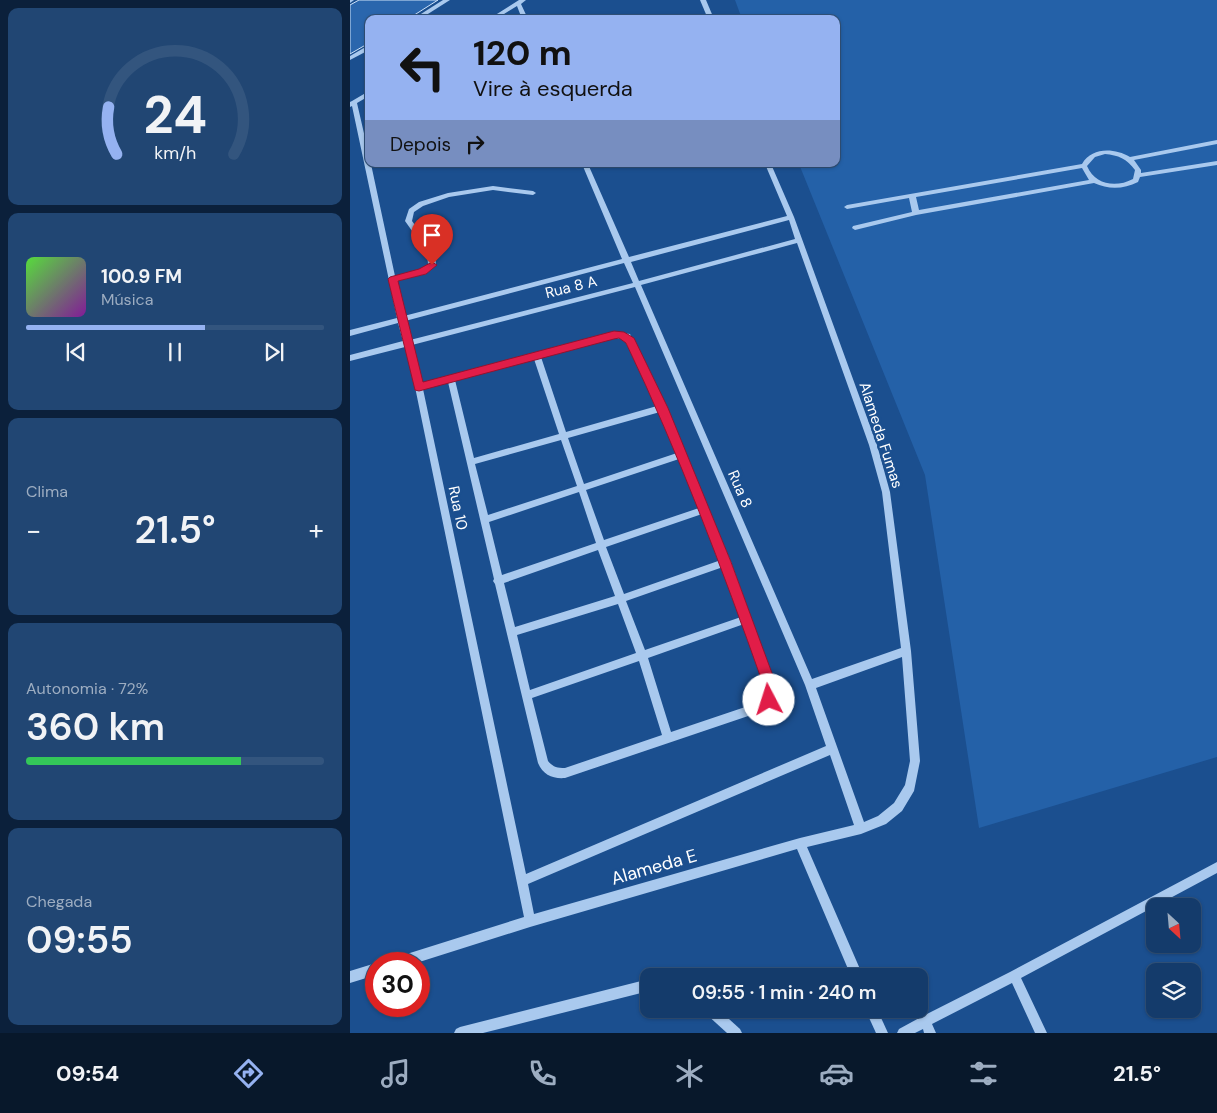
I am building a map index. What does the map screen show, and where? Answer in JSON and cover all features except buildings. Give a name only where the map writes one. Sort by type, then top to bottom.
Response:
[{"type":"street","points":[[423,15],[447,0]]},
{"type":"street","points":[[704,0],[710,15]]},
{"type":"street","points":[[498,15],[521,1],[524,15]]},
{"type":"street","points":[[350,58],[365,49]]},
{"type":"street","points":[[352,103],[365,95]]},
{"type":"street","name":"Rua 10","points":[[352,103],[365,159]]},
{"type":"street","points":[[1130,159],[1217,142]]},
{"type":"street","points":[[1139,175],[1135,164],[1130,159],[1122,155],[1105,152],[1090,156],[1084,166],[1085,171],[1095,181],[1122,186],[1130,184],[1139,175],[1217,163]]},
{"type":"street","points":[[847,207],[1084,166]]},
{"type":"street","name":"Rua 10","points":[[367,167],[419,387],[530,921]]},
{"type":"street","name":"Rua 8","points":[[586,167],[810,685],[862,829]]},
{"type":"street","name":"Alameda Fumas","points":[[769,167],[799,240],[873,445],[886,492],[906,651],[915,761],[910,787]]},
{"type":"street","points":[[855,228],[916,213],[1095,181]]},
{"type":"street","points":[[393,279],[422,272],[432,265],[431,252],[408,221],[411,211],[421,204],[448,195],[493,188],[533,193]]},
{"type":"street","points":[[912,195],[916,213]]},
{"type":"street","name":"Rua 8 A","points":[[350,333],[790,217]]},
{"type":"street","name":"Rua 8 A","points":[[350,358],[799,240]]},
{"type":"street","points":[[419,387],[614,335],[627,336],[662,408],[726,562],[770,684],[769,700],[755,710],[555,774],[548,770],[543,763],[526,696],[450,380]]},
{"type":"street","points":[[536,355],[620,599],[642,655],[668,738]]},
{"type":"street","points":[[470,462],[662,408]]},
{"type":"street","points":[[484,520],[682,455]]},
{"type":"street","points":[[498,581],[703,510]]},
{"type":"street","points":[[512,632],[620,599],[726,562]]},
{"type":"street","points":[[526,696],[747,619]]},
{"type":"street","points":[[810,685],[906,651]]},
{"type":"street","points":[[522,881],[833,748]]},
{"type":"street","name":"Alameda E","points":[[430,953],[530,921],[800,843],[862,829],[882,820],[893,811],[910,787]]},
{"type":"street","points":[[903,1033],[1217,867]]},
{"type":"street","points":[[350,977],[365,972]]},
{"type":"street","points":[[1014,976],[1041,1033]]},
{"type":"street","points":[[460,1033],[640,987]]},
{"type":"street","points":[[719,1018],[736,1033]]},
{"type":"street","points":[[875,1018],[882,1033]]},
{"type":"street","points":[[924,1021],[930,1033]]},
{"type":"lane","points":[[800,843],[855,968]]},
{"type":"shaded area","points":[[735,0],[1217,0],[1217,757],[979,828],[925,475],[800,167],[840,167],[840,15],[741,15]]},
{"type":"route","points":[[432,265],[429,269],[422,272],[393,279],[419,387],[440,383],[614,335],[621,334],[627,336],[662,408],[726,562],[770,684],[769,700]]}]
